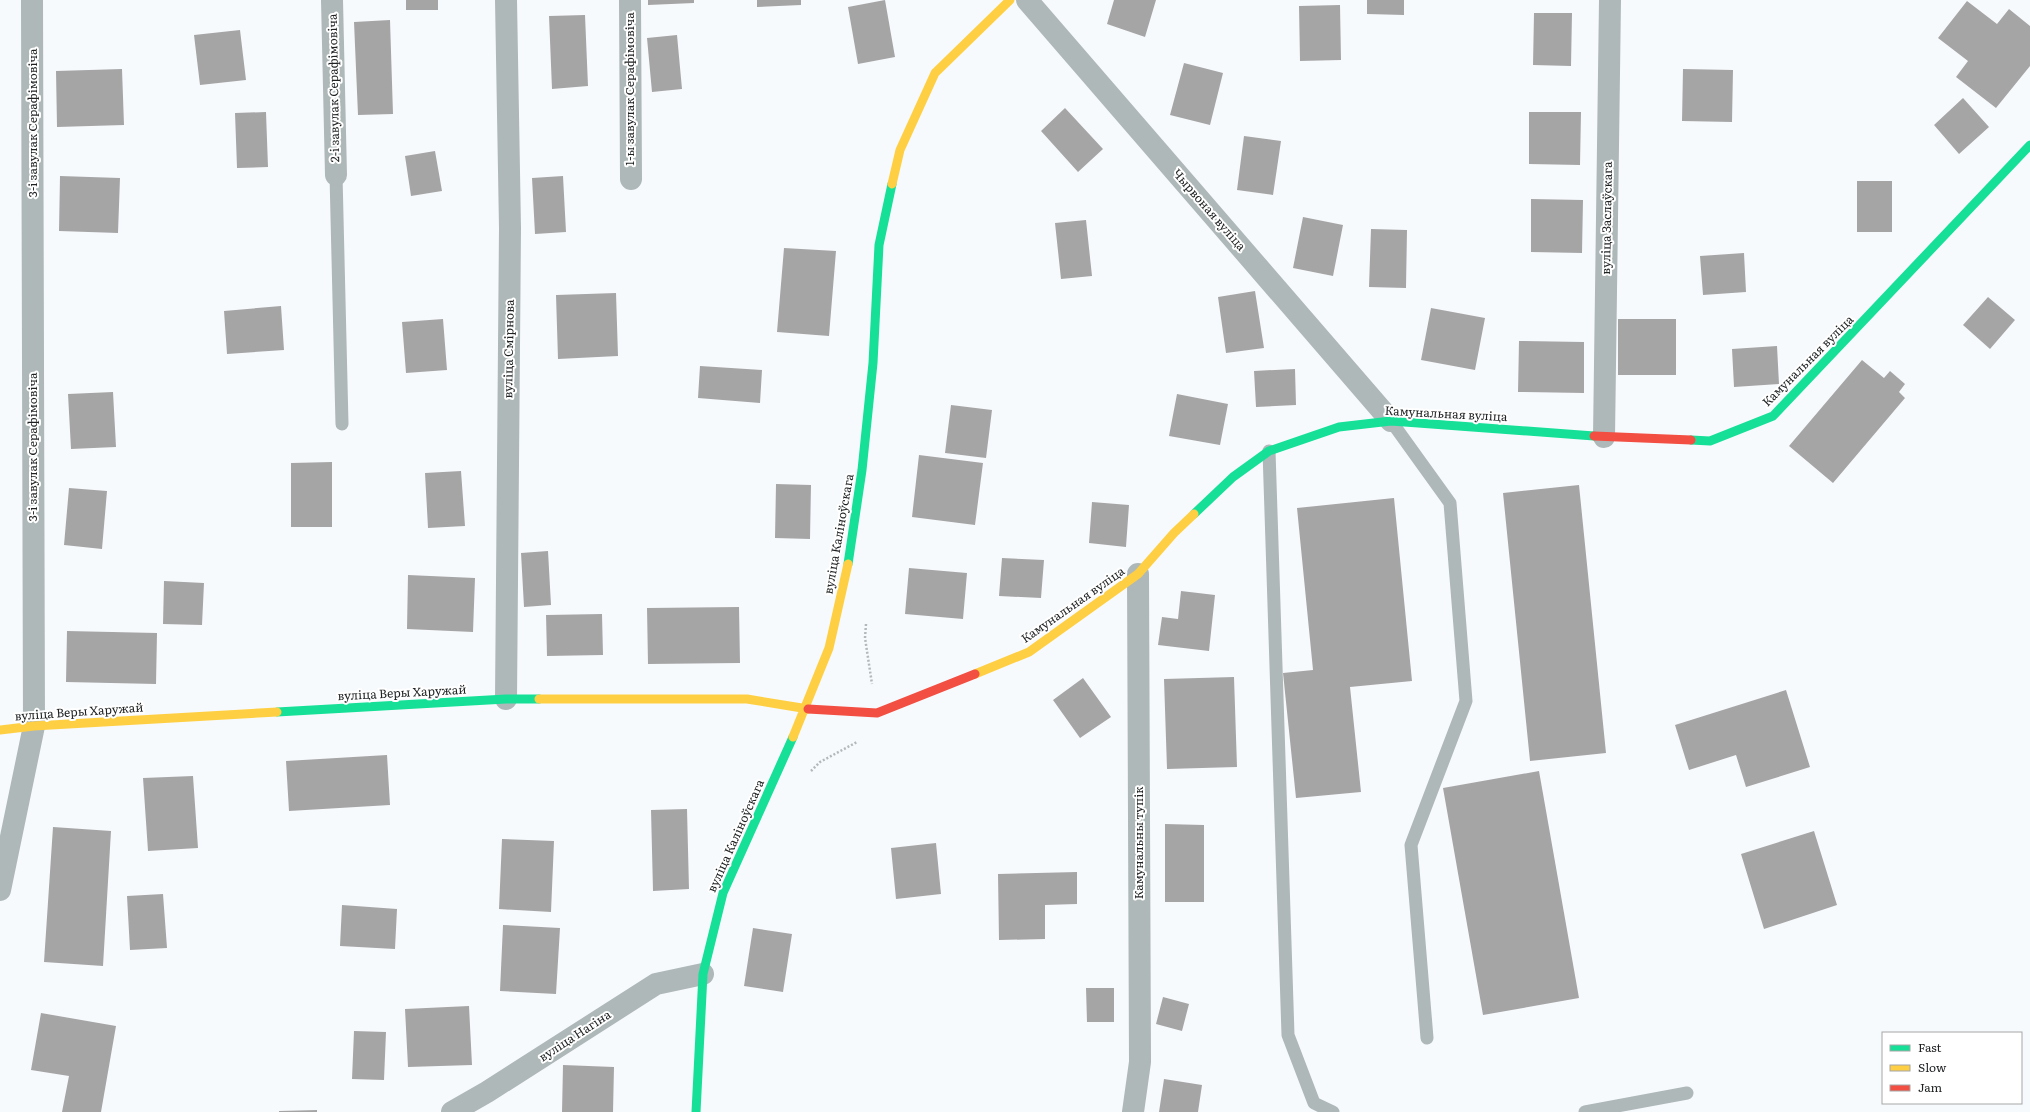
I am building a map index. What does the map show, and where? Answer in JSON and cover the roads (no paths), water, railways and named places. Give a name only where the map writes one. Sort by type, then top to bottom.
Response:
[{"type":"street","name":"3-і завулак Серафімовіча","points":[[0,890],[34,726],[32,0]]},
{"type":"street","name":"2-і завулак Серафімовіча","points":[[332,0],[336,175]]},
{"type":"street","name":"вуліца Смірнова","points":[[506,0],[510,228],[506,699]]},
{"type":"street","name":"1-ы завулак Серафімовіча","points":[[630,0],[631,178]]},
{"type":"street","name":"вуліца Каліноўскага","points":[[696,1112],[699,1025],[703,974],[723,893],[806,709],[829,648],[850,556],[862,470],[873,363],[879,245],[900,150],[935,73],[1010,0]]},
{"type":"street","name":"Чырвоная вуліца","points":[[1027,0],[1391,421]]},
{"type":"street","name":"вуліца Заслаўскага","points":[[1604,436],[1610,0]]},
{"type":"street","name":"Камунальная вуліца","points":[[806,709],[877,713],[1029,652],[1138,574],[1174,533],[1233,477],[1269,451],[1339,427],[1391,421],[1604,436],[1710,440],[1773,416],[2030,145]]},
{"type":"street","name":"Камунальны тупік","points":[[1133,1112],[1140,1062],[1138,574]]},
{"type":"street","name":"вуліца Веры Харужай","points":[[0,730],[34,726],[506,699],[747,698],[806,709]]},
{"type":"street","name":"вуліца Нагіна","points":[[452,1112],[487,1092],[656,984],[703,974]]},
{"type":"lane","points":[[336,175],[342,424]]},
{"type":"lane","points":[[1391,421],[1450,503],[1466,701],[1411,845],[1427,1038]]},
{"type":"lane","points":[[1269,451],[1288,1035],[1314,1103],[1333,1112]]},
{"type":"lane","points":[[1585,1112],[1687,1093]]}]
